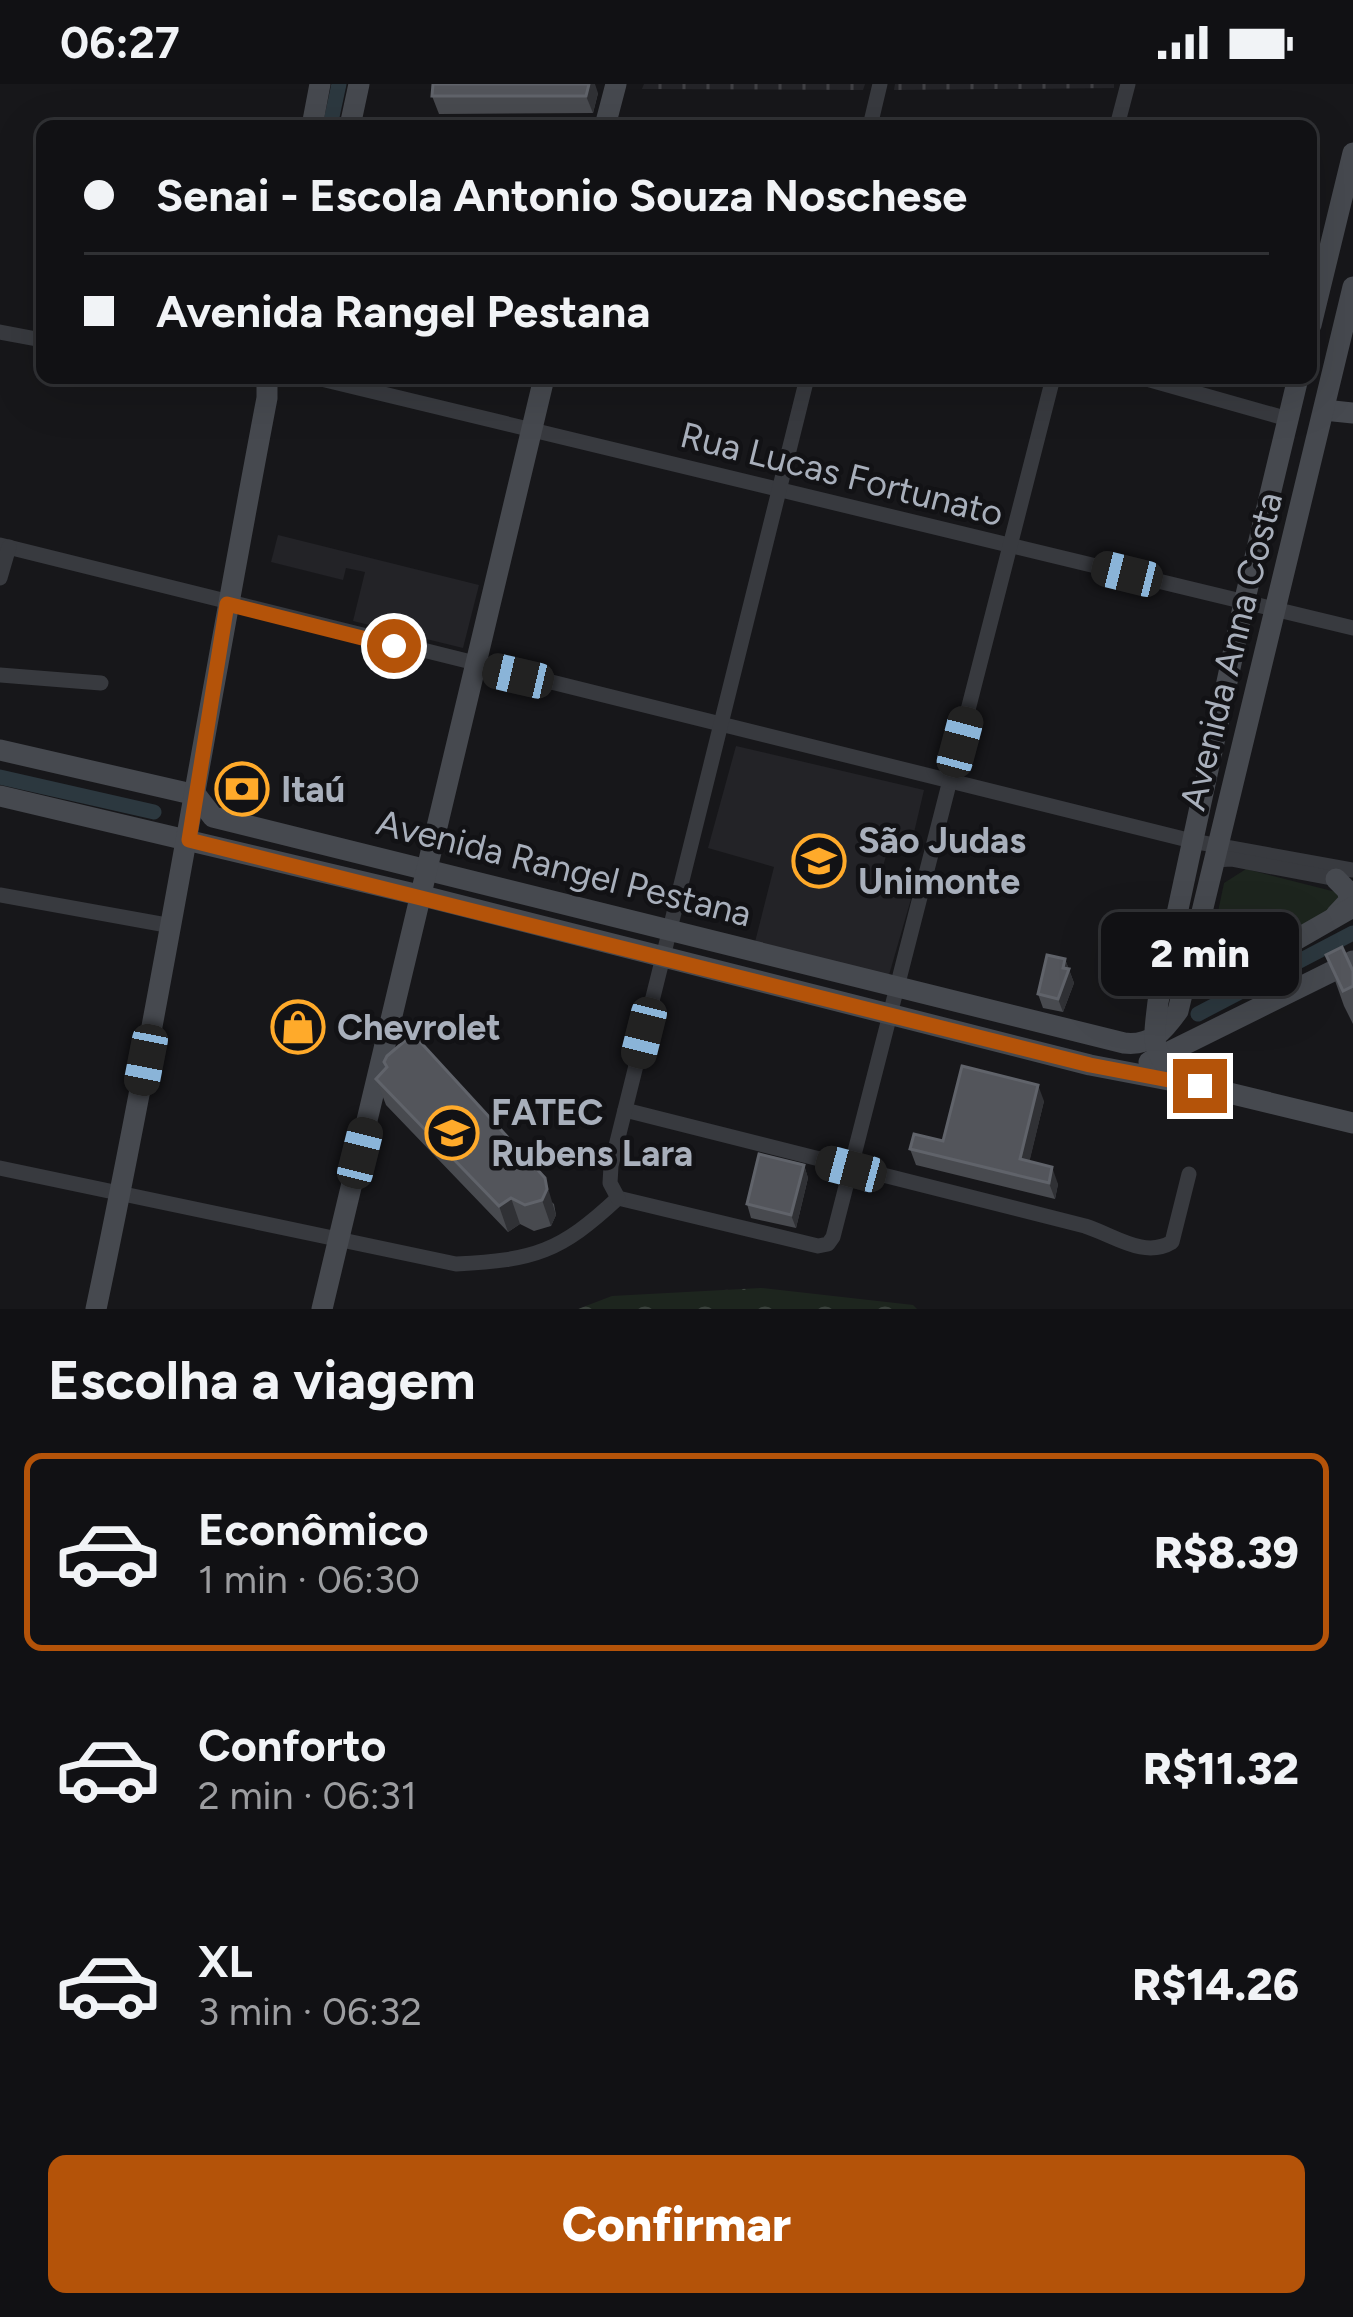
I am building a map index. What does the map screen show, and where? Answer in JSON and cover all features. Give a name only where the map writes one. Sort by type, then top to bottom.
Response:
[{"type":"main road","points":[[313,120],[320,84]]},
{"type":"main road","points":[[607,120],[616,84]]},
{"type":"main road","points":[[351,120],[359,85]]},
{"type":"main road","points":[[1317,300],[1353,153]]},
{"type":"main road","name":"Avenida Anna Costa","points":[[1154,1042],[1178,1011],[1353,286]]},
{"type":"main road","points":[[322,1309],[543,384]]},
{"type":"main road","name":"Avenida Anna Costa","points":[[1154,1042],[1158,1001],[1192,841],[1297,384]]},
{"type":"main road","points":[[96,1309],[189,840],[267,388]]},
{"type":"main road","points":[[1324,410],[1353,413]]},
{"type":"main road","points":[[0,750],[196,795]]},
{"type":"main road","name":"Avenida Rangel Pestana","points":[[196,795],[213,817],[898,986],[1154,1042]]},
{"type":"main road","name":"Avenida Rangel Pestana","points":[[0,796],[424,896],[1102,1068],[1200,1086],[1353,1124]]},
{"type":"main road","points":[[1190,963],[1198,981],[1217,986],[1344,912],[1350,900],[1347,878]]},
{"type":"main road","points":[[1154,1042],[1183,1047],[1353,961]]},
{"type":"main road","points":[[1102,1068],[1128,1067],[1154,1042]]},
{"type":"main road","points":[[1154,1042],[1200,1086]]},
{"type":"street","points":[[871,120],[880,84]]},
{"type":"street","points":[[1119,120],[1128,84]]},
{"type":"street","points":[[0,332],[36,339]]},
{"type":"street","name":"Rua Lucas Fortunato","points":[[342,384],[1353,628]]},
{"type":"street","points":[[618,1198],[609,1178],[806,384]]},
{"type":"street","points":[[618,1198],[818,1246],[828,1244],[1051,384]]},
{"type":"street","points":[[1164,384],[1288,419]]},
{"type":"street","points":[[0,578],[4,546],[477,666],[721,722],[1192,841],[1217,852],[1347,878]]},
{"type":"street","points":[[0,675],[101,683]]},
{"type":"street","points":[[0,895],[172,926]]},
{"type":"street","points":[[625,1110],[1085,1226],[1144,1250],[1160,1250],[1172,1242],[1189,1174]]},
{"type":"street","points":[[0,1168],[456,1264],[523,1258],[556,1249],[618,1198]]},
{"type":"shaded area","points":[[644,84],[865,84],[863,90],[642,89]]},
{"type":"shaded area","points":[[895,84],[1114,84],[1114,88],[894,90]]},
{"type":"shaded area","points":[[278,535],[479,585],[463,648],[353,621],[365,572],[346,568],[343,580],[271,562]]},
{"type":"shaded area","name":"São Judas Unimonte","points":[[736,746],[924,790],[909,854],[888,849],[876,890],[911,899],[889,975],[755,942],[774,867],[708,848]]},
{"type":"green space","points":[[1246,869],[1340,893],[1343,903],[1223,975],[1211,965],[1209,955],[1224,883]]},
{"type":"green space","points":[[761,1288],[917,1309],[578,1309],[612,1296]]},
{"type":"building","points":[[433,84],[589,84],[586,96],[432,96]]},
{"type":"building","points":[[1342,947],[1353,971],[1353,986],[1343,991],[1326,955]]},
{"type":"building","points":[[1047,955],[1065,959],[1063,968],[1069,969],[1058,999],[1038,994]]},
{"type":"building","name":"FATEC Rubens Lara","points":[[413,1034],[545,1178],[542,1200],[525,1205],[511,1198],[499,1206],[376,1079],[387,1067],[387,1056]]},
{"type":"building","points":[[962,1066],[1038,1085],[1020,1159],[1052,1167],[1049,1183],[910,1149],[914,1134],[943,1141]]},
{"type":"building","points":[[759,1154],[804,1165],[791,1215],[747,1204]]},
{"type":"waterway","points":[[331,120],[339,84]]},
{"type":"waterway","points":[[0,777],[154,812]]},
{"type":"waterway","points":[[1198,1014],[1353,933]]},
{"type":"place","name":"Itaú","points":[[242,789]]},
{"type":"place","name":"São Judas Unimonte","points":[[819,861]]},
{"type":"place","name":"Chevrolet","points":[[298,1027]]},
{"type":"place","name":"FATEC Rubens Lara","points":[[452,1133]]},
{"type":"route","points":[[394,646],[227,604],[189,840],[1090,1065],[1200,1086]]}]
